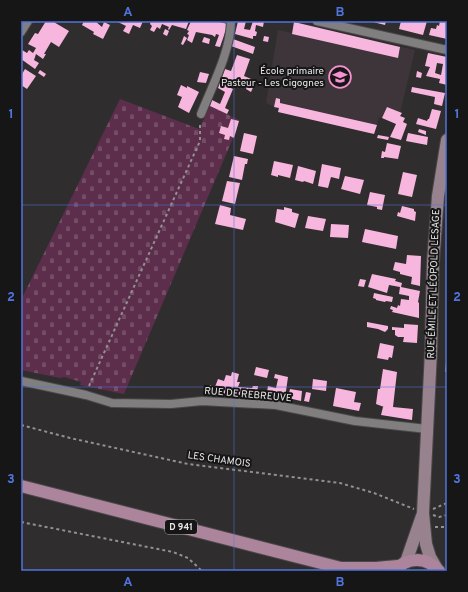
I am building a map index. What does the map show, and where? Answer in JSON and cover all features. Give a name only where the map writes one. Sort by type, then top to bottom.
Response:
[{"type":"main road","name":"RUE ÉMILE ET LÉOPOLD LESAGE","points":[[438,570],[430,556],[426,544],[419,511],[427,429],[432,350],[433,262],[438,196],[447,140]]},
{"type":"main road","name":"D 941","points":[[21,486],[345,569],[399,566]]},
{"type":"main road","points":[[399,566],[419,521],[419,511]]},
{"type":"main road","points":[[399,566],[412,560],[423,560],[433,565],[438,570]]},
{"type":"street","points":[[21,32],[28,21]]},
{"type":"street","points":[[201,114],[222,62],[231,30],[231,21]]},
{"type":"street","points":[[318,21],[447,50]]},
{"type":"street","name":"RUE DE REBREUVE","points":[[21,381],[86,395],[112,403],[171,404],[202,401],[276,406],[355,421],[427,429]]},
{"type":"path","points":[[86,395],[88,387],[200,141],[201,114]]},
{"type":"path","name":"LES CHAMOIS","points":[[21,425],[70,438],[188,464],[340,484],[374,493],[419,511]]},
{"type":"path","points":[[21,522],[173,552],[188,558],[202,571]]},
{"type":"shaded area","name":"École primaire Pasteur - Les Cigognes","points":[[294,22],[415,50],[400,113],[387,107],[382,118],[379,117],[374,134],[278,112],[278,108],[266,103],[278,30],[292,33]]},
{"type":"green space","points":[[120,99],[199,129],[210,106],[239,120],[236,131],[124,394],[80,385],[81,382],[64,377],[60,378],[21,370],[21,300]]},
{"type":"building","points":[[46,21],[52,21],[69,31],[59,47],[51,42],[44,54],[46,54],[43,59],[36,54],[34,60],[39,63],[35,69],[21,59],[21,51],[22,50],[27,53],[29,50],[33,53],[36,48],[28,44],[35,33],[38,34]]},
{"type":"building","points":[[84,21],[95,21],[102,27],[104,22],[110,25],[103,39],[93,34],[94,32],[82,25]]},
{"type":"building","points":[[116,21],[143,21],[140,28],[133,25],[129,34],[123,31],[126,26]]},
{"type":"building","points":[[151,21],[189,21],[186,29],[172,25],[169,30],[169,27],[162,24],[160,29],[157,27],[154,32],[150,30],[152,26],[150,24]]},
{"type":"building","points":[[191,21],[215,21],[228,24],[220,47],[215,46],[219,35],[216,34],[215,37],[196,32],[192,43],[187,40],[189,35],[187,34],[189,31],[187,30]]},
{"type":"building","points":[[238,21],[246,21],[244,29],[250,30],[253,21],[264,21],[263,27],[256,25],[255,31],[257,32],[256,36],[253,36],[253,39],[235,34]]},
{"type":"building","points":[[369,21],[386,21],[385,25]]},
{"type":"building","points":[[401,21],[427,21],[423,35],[399,29]]},
{"type":"building","points":[[440,21],[447,21],[447,39],[429,35],[431,28],[436,29],[437,25],[439,26]]},
{"type":"building","points":[[294,22],[400,47],[398,58],[292,34]]},
{"type":"building","points":[[165,29],[169,31],[167,36],[163,34]]},
{"type":"building","points":[[184,36],[187,38],[183,45],[181,44]]},
{"type":"building","points":[[264,36],[269,37],[268,42],[263,41]]},
{"type":"building","points":[[204,37],[210,39],[209,44],[202,42]]},
{"type":"building","points":[[233,39],[255,47],[253,54],[231,46]]},
{"type":"building","points":[[428,53],[447,57],[447,85],[439,83],[440,79],[426,76],[430,67],[425,66]],"holes":[[[437,63],[443,64],[441,75],[435,73]]]},
{"type":"building","points":[[237,55],[250,59],[244,76],[256,81],[251,92],[246,89],[247,86],[245,85],[247,81],[237,79],[236,83],[231,81],[229,87],[233,89],[225,108],[229,110],[227,114],[210,106],[212,100],[220,104],[225,92],[218,88],[225,69],[231,71]]},
{"type":"building","points":[[25,69],[36,76],[27,89],[21,85],[21,73],[22,74]]},
{"type":"building","points":[[40,70],[46,74],[44,77],[38,73]]},
{"type":"building","points":[[417,71],[422,73],[421,78],[416,77]]},
{"type":"building","points":[[200,72],[209,74],[206,83],[197,82]]},
{"type":"building","points":[[181,85],[187,88],[187,86],[199,92],[189,113],[178,107],[182,97],[177,95]]},
{"type":"building","points":[[412,87],[445,93],[442,106],[434,104],[435,97],[411,92]]},
{"type":"building","points":[[276,98],[280,99],[280,103],[377,125],[374,134],[278,112],[279,108],[274,107]]},
{"type":"building","points":[[387,107],[402,113],[400,116],[405,118],[403,122],[407,124],[401,140],[390,137],[396,124],[382,118]]},
{"type":"building","points":[[432,109],[441,111],[436,129],[416,124],[418,118],[427,121]]},
{"type":"building","points":[[231,119],[239,121],[234,138],[230,136],[229,140],[224,139],[225,135],[219,133],[221,126],[228,128]]},
{"type":"building","points":[[419,129],[426,131],[426,135],[418,132]]},
{"type":"building","points":[[244,133],[257,136],[253,154],[240,151]]},
{"type":"building","points":[[408,133],[428,137],[427,145],[406,141]]},
{"type":"building","points":[[378,135],[389,137],[388,140],[377,138]]},
{"type":"building","points":[[387,143],[401,146],[398,159],[381,158],[382,151],[385,152]]},
{"type":"building","points":[[234,156],[248,159],[247,164],[245,164],[242,180],[229,177]]},
{"type":"building","points":[[274,161],[293,165],[290,178],[271,175]]},
{"type":"building","points":[[322,164],[341,168],[339,179],[331,177],[328,188],[318,186]]},
{"type":"building","points":[[298,166],[316,171],[313,184],[295,180]]},
{"type":"building","points":[[403,172],[417,175],[412,197],[398,194]]},
{"type":"building","points":[[345,176],[364,180],[360,194],[341,189]]},
{"type":"building","points":[[227,181],[240,183],[235,204],[222,201]]},
{"type":"building","points":[[370,192],[385,195],[382,210],[377,209],[377,207],[367,205]]},
{"type":"building","points":[[220,205],[231,208],[230,215],[246,219],[243,230],[215,224]]},
{"type":"building","points":[[402,206],[414,209],[416,212],[415,221],[397,216],[398,212],[400,213]]},
{"type":"building","points":[[284,207],[292,209],[292,212],[299,214],[295,228],[275,222],[277,209],[284,210]]},
{"type":"building","points":[[308,216],[326,219],[323,231],[305,228]]},
{"type":"building","points":[[331,224],[349,225],[348,238],[330,237]]},
{"type":"building","points":[[365,229],[398,236],[396,249],[362,242]]},
{"type":"building","points":[[407,255],[421,256],[420,286],[411,284],[412,277],[400,274],[400,272],[393,270],[395,262],[406,264]]},
{"type":"building","points":[[372,274],[396,279],[395,281],[402,283],[401,287],[420,291],[418,302],[419,318],[392,312],[393,310],[390,309],[391,306],[397,308],[398,305],[400,306],[401,299],[409,300],[409,296],[399,294],[400,287],[389,285],[387,293],[368,287]]},
{"type":"building","points":[[360,279],[366,280],[364,287],[358,286]]},
{"type":"building","points":[[374,293],[393,297],[392,302],[376,300],[373,298]]},
{"type":"building","points":[[367,322],[388,326],[388,329],[385,332],[367,327]]},
{"type":"building","points":[[404,324],[418,325],[417,343],[403,342],[404,337],[398,337],[395,335],[395,330],[392,330],[392,327],[404,328]]},
{"type":"building","points":[[380,343],[394,346],[392,358],[389,357],[388,360],[377,358]]},
{"type":"building","points":[[446,362],[447,372],[445,372]]},
{"type":"building","points":[[256,367],[269,370],[267,378],[254,375]]},
{"type":"building","points":[[383,369],[397,372],[393,407],[413,409],[412,420],[381,415],[384,407],[376,404]]},
{"type":"building","points":[[232,372],[239,374],[237,382],[240,382],[238,387],[252,388],[253,386],[258,386],[257,394],[252,393],[252,396],[208,393],[210,385],[215,387],[218,379],[224,381],[226,375],[231,376]]},
{"type":"building","points":[[275,374],[288,377],[285,398],[277,396],[278,394],[267,392],[268,386],[276,388],[278,379],[274,378]]},
{"type":"building","points":[[313,379],[327,381],[326,391],[312,389]]},
{"type":"building","points":[[336,388],[356,392],[354,402],[361,403],[359,411],[333,406]]},
{"type":"building","points":[[290,389],[302,391],[301,401],[288,398]]},
{"type":"building","points":[[306,392],[311,393],[309,402],[304,401]]},
{"type":"place","name":"École primaire Pasteur - Les Cigognes","points":[[340,77]]}]
